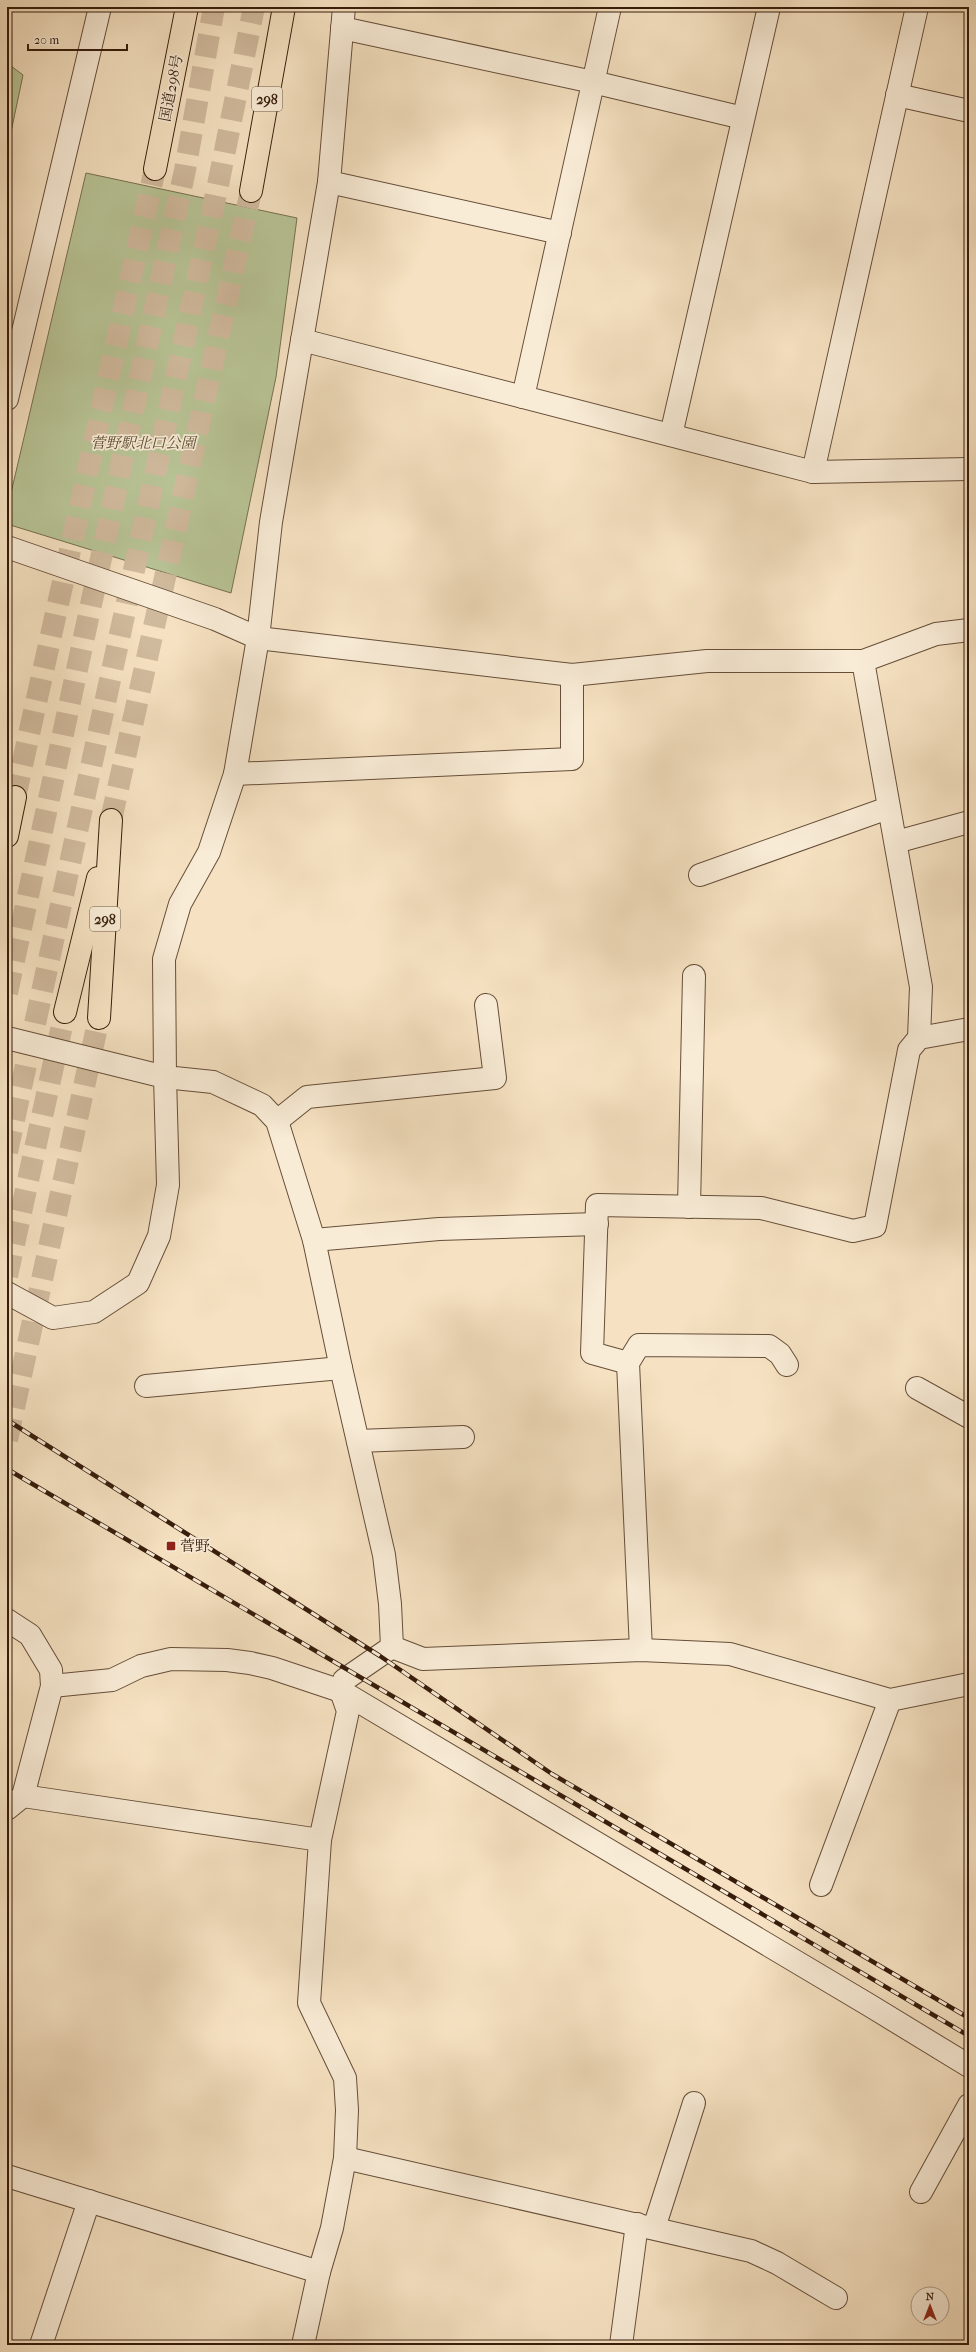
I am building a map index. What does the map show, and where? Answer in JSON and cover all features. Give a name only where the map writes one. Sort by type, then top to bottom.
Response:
[{"type":"highway","name":"国道298号","points":[[155,169],[187,7]]},
{"type":"highway","name":"298","points":[[251,191],[284,7]]},
{"type":"highway","points":[[7,818],[15,797],[7,836]]},
{"type":"highway","name":"298","points":[[65,1012],[111,820],[99,1018]]},
{"type":"street","points":[[7,399],[100,7]]},
{"type":"street","points":[[7,1292],[53,1318],[94,1312],[138,1283],[159,1236],[168,1185],[164,959],[180,904],[209,852],[235,774],[258,638],[271,522],[329,182],[344,7]]},
{"type":"street","points":[[523,397],[610,7]]},
{"type":"street","points":[[671,435],[768,7]]},
{"type":"street","points":[[813,472],[917,7]]},
{"type":"street","points":[[342,28],[593,82],[743,118]]},
{"type":"street","points":[[897,95],[969,111]]},
{"type":"street","points":[[329,182],[560,233]]},
{"type":"street","points":[[302,340],[813,472],[968,464]]},
{"type":"street","points":[[7,547],[215,619],[258,638],[572,675],[707,661],[863,661],[936,634],[969,630]]},
{"type":"street","points":[[314,1240],[689,1207],[761,1208],[854,1231],[875,1226],[909,1050],[919,1038],[921,987],[863,661]]},
{"type":"street","points":[[235,774],[572,759],[572,675]]},
{"type":"street","points":[[700,875],[888,808]]},
{"type":"street","points":[[896,842],[969,822]]},
{"type":"street","points":[[689,1207],[694,976]]},
{"type":"street","points":[[277,1120],[307,1097],[494,1078],[486,1005]]},
{"type":"street","points":[[919,1038],[969,1029]]},
{"type":"street","points":[[7,1038],[165,1077],[214,1082],[262,1105],[277,1120],[314,1240],[341,1368],[384,1555],[390,1604],[392,1647]]},
{"type":"street","points":[[597,1214],[592,1353],[628,1363]]},
{"type":"street","points":[[641,1650],[628,1363],[639,1345],[769,1346],[780,1354],[787,1365]]},
{"type":"street","points":[[146,1386],[341,1368]]},
{"type":"street","points":[[917,1388],[969,1417]]},
{"type":"street","points":[[358,1441],[463,1437]]},
{"type":"street","points":[[7,1620],[30,1635],[51,1670],[52,1686],[15,1802],[320,1840]]},
{"type":"street","points":[[392,1647],[423,1659],[641,1650],[730,1654],[890,1700],[969,1684]]},
{"type":"street","points":[[303,2345],[319,2272],[332,2228],[345,2158],[347,2110],[346,2078],[309,2003],[320,1840],[348,1711],[341,1691],[344,1680],[392,1647]]},
{"type":"street","points":[[52,1686],[112,1680],[141,1666],[179,1659],[227,1660],[257,1665],[341,1691],[969,2066]]},
{"type":"street","points":[[821,1885],[890,1700]]},
{"type":"street","points":[[621,2345],[646,2226],[694,2103]]},
{"type":"street","points":[[921,2192],[969,2105]]},
{"type":"street","points":[[345,2158],[751,2251],[777,2263],[836,2298]]},
{"type":"street","points":[[7,2176],[319,2272]]},
{"type":"street","points":[[41,2345],[89,2201]]},
{"type":"green space","points":[[7,63],[23,75],[7,151]]},
{"type":"green space","name":"菅野駅北口公園","points":[[86,173],[297,218],[276,377],[231,593],[7,524],[7,510]]},
{"type":"tunnel","points":[[7,993],[185,170],[214,7]]},
{"type":"tunnel","points":[[7,1152],[218,185],[254,7]]},
{"type":"tunnel","points":[[15,797],[155,169]]},
{"type":"tunnel","points":[[111,820],[251,191]]},
{"type":"tunnel","points":[[7,1276],[65,1012]]},
{"type":"tunnel","points":[[7,1440],[99,1018]]},
{"type":"railway","points":[[7,1420],[380,1656],[552,1774],[969,2018]]},
{"type":"railway","points":[[7,1469],[969,2036]]},
{"type":"place","name":"菅野","points":[[171,1546]]}]
